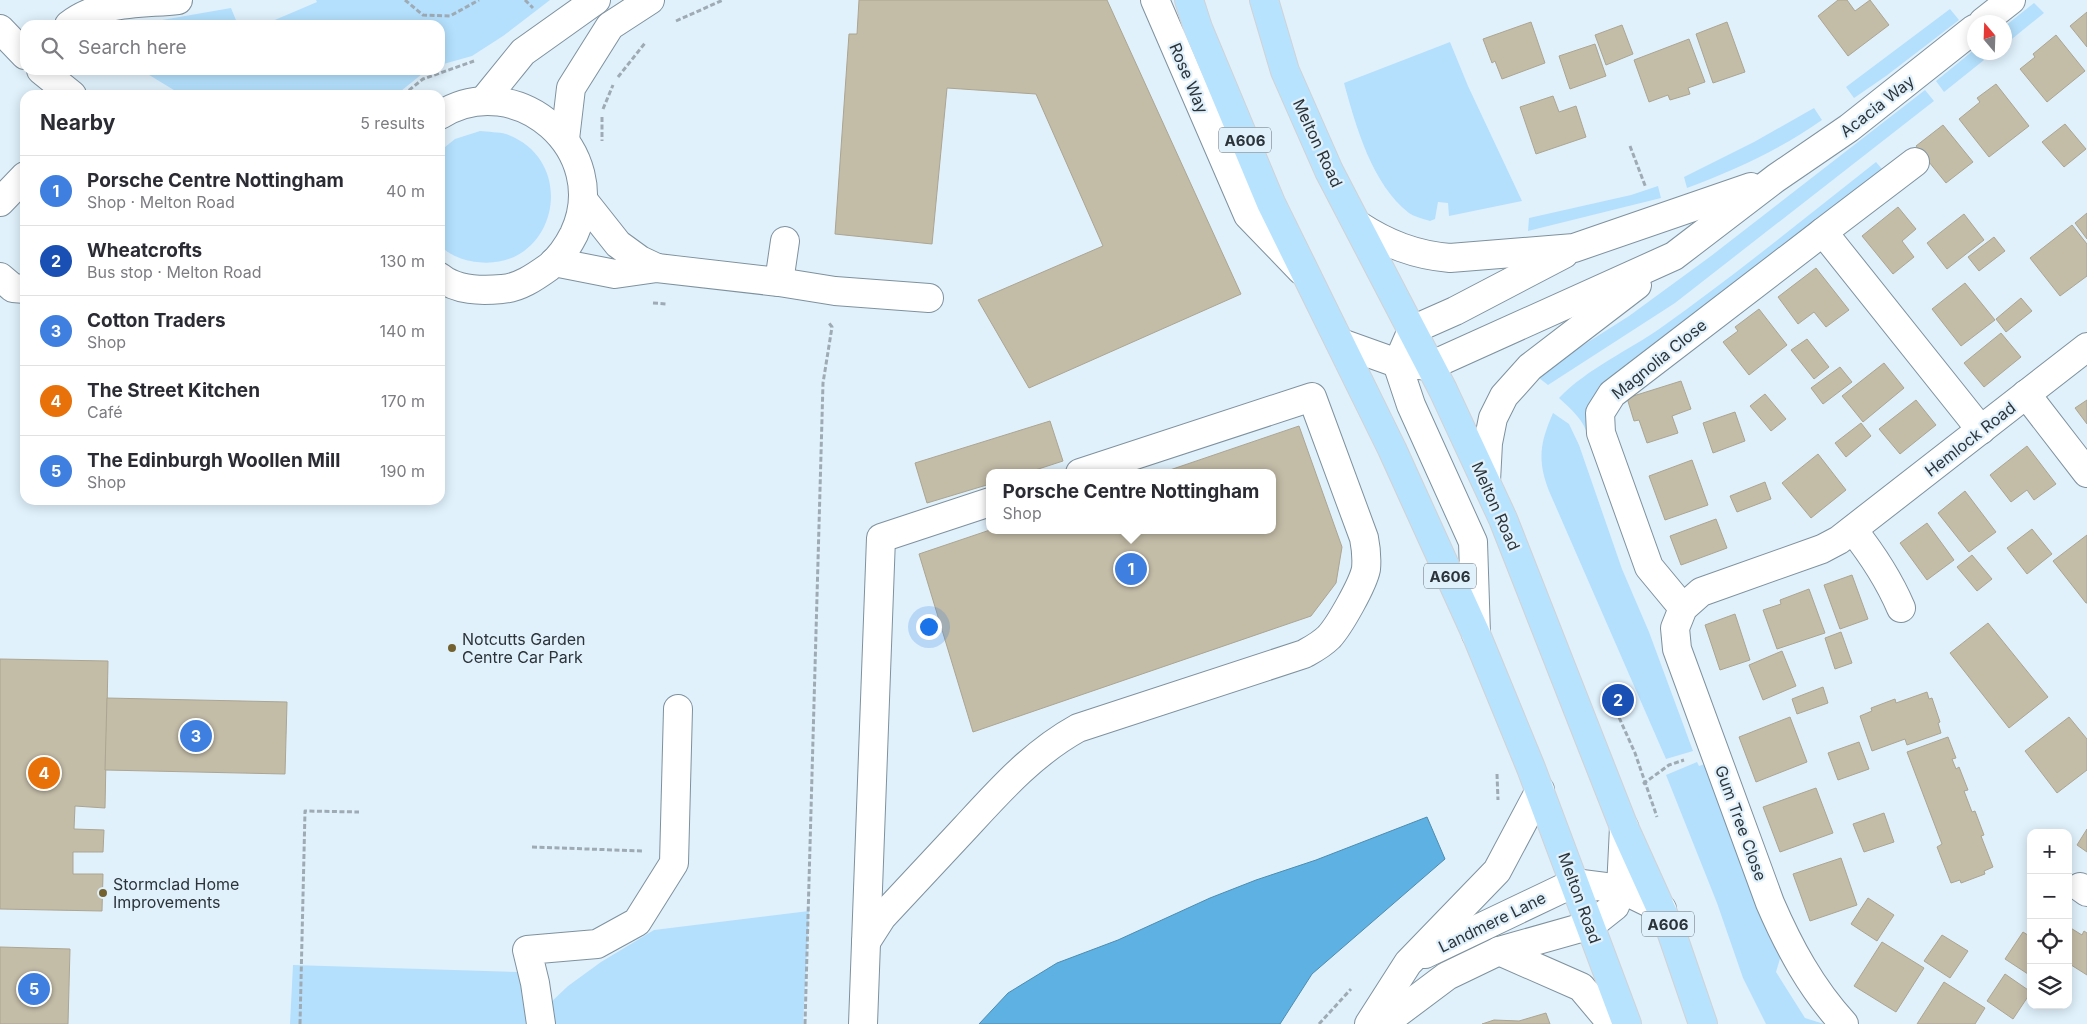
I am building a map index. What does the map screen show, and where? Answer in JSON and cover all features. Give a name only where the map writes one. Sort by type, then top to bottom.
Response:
[{"type":"main road","name":"Melton Road","points":[[1189,0],[1198,28],[1271,203],[1395,456],[1476,634],[1540,790],[1627,1024]]},
{"type":"main road","name":"Melton Road","points":[[1264,0],[1285,72],[1329,171],[1412,330],[1486,481],[1560,661],[1624,827],[1662,908],[1703,1024]]},
{"type":"street","points":[[76,20],[100,8],[178,0]]},
{"type":"street","points":[[484,100],[523,52],[596,0]]},
{"type":"street","points":[[565,138],[572,88],[610,26],[650,0]]},
{"type":"street","name":"Rose Way","points":[[1155,0],[1248,215],[1307,276]]},
{"type":"street","points":[[1991,15],[2011,0]]},
{"type":"street","points":[[0,29],[20,50]]},
{"type":"street","name":"Acacia Way","points":[[1776,178],[1849,128],[1967,35]]},
{"type":"street","points":[[47,75],[66,90]]},
{"type":"street","points":[[445,112],[452,108],[484,100],[517,105],[540,116],[565,138],[580,168],[584,201],[581,219],[570,242],[554,262],[538,275],[511,289],[478,291],[445,281]]},
{"type":"street","name":"Magnolia Close","points":[[1683,608],[1649,567],[1601,433],[1600,412],[1612,394],[1915,162]]},
{"type":"street","points":[[1397,363],[1412,330],[1455,311],[1574,248],[1687,211],[1776,178]]},
{"type":"street","points":[[1486,481],[1488,442],[1493,418],[1504,396],[1517,379],[1530,367],[1776,178]]},
{"type":"street","points":[[0,202],[20,181]]},
{"type":"street","points":[[584,201],[618,244],[640,260],[657,268]]},
{"type":"street","points":[[1358,225],[1380,239],[1408,251],[1432,257],[1450,258],[1574,248]]},
{"type":"street","points":[[1823,232],[1981,430]]},
{"type":"street","points":[[779,282],[785,241]]},
{"type":"street","points":[[1341,343],[1397,363],[1430,366],[1674,256]]},
{"type":"street","points":[[554,262],[616,274],[657,268],[779,282],[835,291],[929,298]]},
{"type":"street","points":[[0,277],[13,288],[20,289]]},
{"type":"street","name":"Hemlock Road","points":[[1683,608],[1701,592],[1822,548],[1853,530],[2087,347]]},
{"type":"street","name":"Melton Road","points":[[1397,363],[1411,405],[1473,542],[1476,634]]},
{"type":"street","points":[[2026,394],[2087,473]]},
{"type":"street","points":[[866,942],[882,917],[1004,785],[1039,753],[1059,738],[1078,728],[1304,654],[1318,647],[1331,635],[1362,583],[1366,568],[1364,538],[1312,397],[1092,469]]},
{"type":"street","points":[[863,1024],[881,538],[986,503]]},
{"type":"street","points":[[1853,530],[1870,552],[1895,594],[1900,608]]},
{"type":"street","name":"Gum Tree Close","points":[[1683,608],[1675,628],[1677,649],[1770,903],[1786,941],[1803,972],[1831,1010],[1844,1024]]},
{"type":"street","points":[[541,1024],[535,983],[527,950],[597,944],[638,922],[674,862],[678,709]]},
{"type":"street","name":"Landmere Lane","points":[[1369,1024],[1408,962],[1496,871],[1540,790]]},
{"type":"street","points":[[1499,951],[1590,925],[1615,906],[1621,889],[1624,827]]},
{"type":"street","points":[[1574,883],[1621,889],[1662,908]]},
{"type":"street","name":"Landmere Lane","points":[[1408,962],[1574,883]]},
{"type":"street","name":"Landmere Lane","points":[[1383,1024],[1448,976],[1499,951],[1581,987],[1612,1024]]},
{"type":"path","points":[[405,0],[423,15],[450,16],[480,0]]},
{"type":"path","points":[[1630,146],[1646,188]]},
{"type":"path","points":[[805,1024],[824,384],[832,327],[824,316]]},
{"type":"path","points":[[1644,783],[1669,765],[1690,758]]},
{"type":"path","points":[[1497,772],[1498,804]]},
{"type":"path","points":[[300,1024],[305,811],[359,812]]},
{"type":"path","points":[[532,847],[674,852]]},
{"type":"path","points":[[1320,1024],[1352,988]]},
{"type":"shaded area","points":[[316,0],[550,0],[503,36],[472,56],[445,64],[445,20],[275,20],[317,2]]},
{"type":"shaded area","points":[[2034,3],[2044,13],[2012,39],[2012,20]]},
{"type":"shaded area","points":[[231,8],[236,20],[162,20]]},
{"type":"shaded area","points":[[1950,9],[1959,20],[1854,98],[1846,87]]},
{"type":"shaded area","points":[[1450,42],[1468,86],[1522,201],[1449,216],[1448,203],[1438,202],[1435,219],[1430,221],[1409,213],[1396,201],[1375,171],[1360,136],[1344,83]]},
{"type":"shaded area","points":[[1967,56],[1967,60],[1984,60],[1944,92],[1936,81]]},
{"type":"shaded area","points":[[149,75],[421,75],[402,90],[174,90]]},
{"type":"shaded area","points":[[1925,90],[1934,101],[1675,303],[1548,385],[1539,378],[1563,358],[1629,316],[1711,256]]},
{"type":"shaded area","points":[[1814,108],[1822,120],[1806,131],[1757,158],[1687,188],[1684,177],[1754,142]]},
{"type":"shaded area","points":[[480,131],[506,134],[530,148],[544,167],[551,189],[549,212],[541,233],[525,250],[504,260],[477,262],[457,257],[445,250],[445,147],[455,139]]},
{"type":"shaded area","points":[[1876,162],[1882,169],[1750,273],[1588,437],[1581,421],[1559,398],[1570,387],[1662,327],[1770,246]]},
{"type":"shaded area","points":[[1658,186],[1661,198],[1528,231],[1529,218],[1631,195]]},
{"type":"shaded area","points":[[1553,413],[1569,424],[1579,445],[1622,569],[1649,632],[1693,751],[1666,759],[1549,491],[1543,470],[1542,452],[1545,433]]},
{"type":"shaded area","points":[[1697,762],[1699,766],[1708,763],[1782,952],[1776,972],[1805,1018],[1824,1024],[1766,1024],[1743,978],[1717,903],[1666,775]]},
{"type":"shaded area","points":[[809,911],[803,1024],[550,1024],[548,1005],[568,986],[601,962],[654,930]]},
{"type":"shaded area","points":[[293,965],[520,972],[526,1024],[290,1024]]},
{"type":"water","points":[[1427,817],[1445,859],[1312,974],[1280,1024],[979,1024],[1008,993],[1057,963],[1118,940],[1210,898]]},
{"type":"building","points":[[859,0],[1107,0],[1241,294],[1029,388],[978,300],[1103,246],[1036,94],[947,88],[932,244],[835,234],[849,34],[857,34]]},
{"type":"building","points":[[1838,0],[1847,0],[1855,11],[1870,0],[1889,25],[1848,56],[1818,16]]},
{"type":"building","points":[[2087,12],[2087,47],[2070,26]]},
{"type":"building","points":[[1531,22],[1545,63],[1502,79],[1495,61],[1492,63],[1483,39]]},
{"type":"building","points":[[1727,22],[1745,72],[1713,83],[1696,34]]},
{"type":"building","points":[[1622,25],[1633,54],[1606,65],[1595,35]]},
{"type":"building","points":[[2056,35],[2085,71],[2047,102],[2020,69],[2035,57],[2033,54]]},
{"type":"building","points":[[1689,39],[1705,82],[1688,88],[1690,94],[1670,100],[1668,95],[1649,102],[1634,60]]},
{"type":"building","points":[[1595,44],[1606,76],[1570,89],[1559,56]]},
{"type":"building","points":[[1996,84],[2029,126],[1989,157],[1959,119],[1980,102],[1977,98]]},
{"type":"building","points":[[1553,96],[1559,112],[1576,106],[1586,137],[1536,154],[1520,107]]},
{"type":"building","points":[[2065,124],[2086,149],[2064,167],[2042,142]]},
{"type":"building","points":[[1943,125],[1973,162],[1946,183],[1916,146]]},
{"type":"building","points":[[1898,207],[1916,229],[1902,241],[1914,257],[1893,274],[1862,236]]},
{"type":"building","points":[[2087,213],[2087,239],[2075,223]]},
{"type":"building","points":[[1964,214],[1984,240],[1947,269],[1927,243]]},
{"type":"building","points":[[2072,225],[2087,244],[2087,276],[2060,296],[2030,258]]},
{"type":"building","points":[[1994,237],[2005,251],[1979,271],[1968,257]]},
{"type":"building","points":[[1816,268],[1849,310],[1826,327],[1814,312],[1798,324],[1778,297]]},
{"type":"building","points":[[1965,283],[1995,320],[1961,346],[1932,309]]},
{"type":"building","points":[[2021,298],[2032,311],[2006,332],[1996,319]]},
{"type":"building","points":[[1759,309],[1787,345],[1749,375],[1723,342],[1738,331],[1735,327]]},
{"type":"building","points":[[2001,333],[2021,357],[1984,387],[1964,363]]},
{"type":"building","points":[[1807,339],[1829,367],[1814,379],[1791,350]]},
{"type":"building","points":[[1884,363],[1904,388],[1863,422],[1842,396]]},
{"type":"building","points":[[1840,367],[1852,382],[1823,404],[1811,388]]},
{"type":"building","points":[[1681,381],[1691,409],[1672,416],[1678,433],[1647,443],[1639,420],[1634,421],[1627,398]]},
{"type":"building","points":[[1765,394],[1786,419],[1771,431],[1750,406]]},
{"type":"building","points":[[1916,400],[1936,425],[1900,454],[1879,429]]},
{"type":"building","points":[[2087,400],[2087,424],[2075,408]]},
{"type":"building","points":[[1735,412],[1745,441],[1713,453],[1703,423]]},
{"type":"building","points":[[1050,421],[1063,461],[1038,469],[986,469],[986,485],[927,503],[915,463]]},
{"type":"building","points":[[1861,423],[1871,436],[1846,457],[1835,443]]},
{"type":"building","points":[[1299,426],[1342,547],[1336,583],[1311,616],[973,732],[919,554],[986,531],[986,534],[1276,534],[1276,469],[1173,469]]},
{"type":"building","points":[[2027,446],[2056,484],[2034,500],[2027,490],[2011,502],[1990,475]]},
{"type":"building","points":[[1818,454],[1846,490],[1811,518],[1782,483]]},
{"type":"building","points":[[1692,460],[1708,505],[1665,520],[1649,476]]},
{"type":"building","points":[[1765,482],[1771,499],[1737,512],[1730,496]]},
{"type":"building","points":[[1965,491],[1996,532],[1969,552],[1938,513]]},
{"type":"building","points":[[1716,519],[1727,548],[1681,565],[1670,536]]},
{"type":"building","points":[[1927,523],[1954,560],[1927,580],[1900,543]]},
{"type":"building","points":[[2032,529],[2052,554],[2027,574],[2007,548]]},
{"type":"building","points":[[2087,535],[2087,603],[2086,603],[2053,561]]},
{"type":"building","points":[[1972,555],[1992,579],[1977,591],[1957,567]]},
{"type":"building","points":[[1852,575],[1868,619],[1840,629],[1824,585]]},
{"type":"building","points":[[1809,589],[1825,633],[1777,649],[1763,610],[1781,604],[1780,600]]},
{"type":"building","points":[[1735,614],[1750,660],[1720,670],[1705,625]]},
{"type":"building","points":[[1988,623],[2048,697],[2009,728],[1950,653]]},
{"type":"building","points":[[1841,632],[1852,663],[1835,669],[1825,638]]},
{"type":"building","points":[[1782,651],[1796,686],[1763,700],[1749,665]]},
{"type":"building","points":[[0,659],[108,661],[105,808],[75,806],[74,829],[104,830],[103,852],[73,852],[73,874],[103,874],[102,911],[0,909]]},
{"type":"building","points":[[1823,687],[1828,703],[1797,714],[1792,699]]},
{"type":"building","points":[[1927,692],[1929,699],[1932,698],[1940,722],[1938,723],[1941,733],[1907,745],[1905,739],[1872,751],[1860,716],[1872,711],[1871,708],[1895,699],[1896,703]]},
{"type":"building","points":[[107,698],[287,702],[285,774],[105,770]]},
{"type":"building","points":[[1790,717],[1807,762],[1756,782],[1739,737]]},
{"type":"building","points":[[2069,717],[2087,739],[2087,770],[2057,793],[2025,751]]},
{"type":"building","points":[[1948,737],[1956,758],[1952,759],[1956,769],[1959,767],[1968,790],[1964,791],[1972,812],[1975,811],[1984,835],[1981,836],[1993,867],[1984,871],[1985,874],[1961,883],[1960,880],[1951,883],[1937,847],[1942,844],[1907,752]]},
{"type":"building","points":[[1859,742],[1869,769],[1838,780],[1828,753]]},
{"type":"building","points":[[1816,788],[1833,833],[1780,852],[1763,807]]},
{"type":"building","points":[[1884,813],[1894,842],[1864,852],[1853,824]]},
{"type":"building","points":[[2087,829],[2087,852],[2077,845]]},
{"type":"building","points":[[1841,858],[1857,905],[1810,921],[1793,874]]},
{"type":"building","points":[[1868,898],[1894,915],[1877,941],[1851,924]]},
{"type":"building","points":[[2072,929],[2082,935],[2084,931],[2087,933],[2087,975],[2072,966]]},
{"type":"building","points":[[2023,932],[2027,934],[2027,973],[2005,959]]},
{"type":"building","points":[[1942,935],[1968,951],[1950,978],[1924,961]]},
{"type":"building","points":[[1882,942],[1924,968],[1896,1012],[1854,986]]},
{"type":"building","points":[[0,947],[70,949],[68,1024],[0,1024]]},
{"type":"building","points":[[2005,974],[2027,989],[2027,998],[2013,1019],[1987,1001]]},
{"type":"building","points":[[1944,982],[1985,1008],[1975,1024],[1917,1024]]},
{"type":"building","points":[[1546,1013],[1550,1024],[1482,1024],[1494,1020],[1519,1021]]},
{"type":"place","name":"Porsche Centre Nottingham","points":[[1131,569]]},
{"type":"place","name":"Notcutts Garden Centre Car Park","points":[[452,648]]},
{"type":"place","name":"Wheatcrofts","points":[[1618,700]]},
{"type":"place","name":"Cotton Traders","points":[[196,736]]},
{"type":"place","name":"The Street Kitchen","points":[[44,773]]},
{"type":"place","name":"Stormclad Home Improvements","points":[[103,893]]},
{"type":"place","name":"The Edinburgh Woollen Mill","points":[[34,989]]}]
